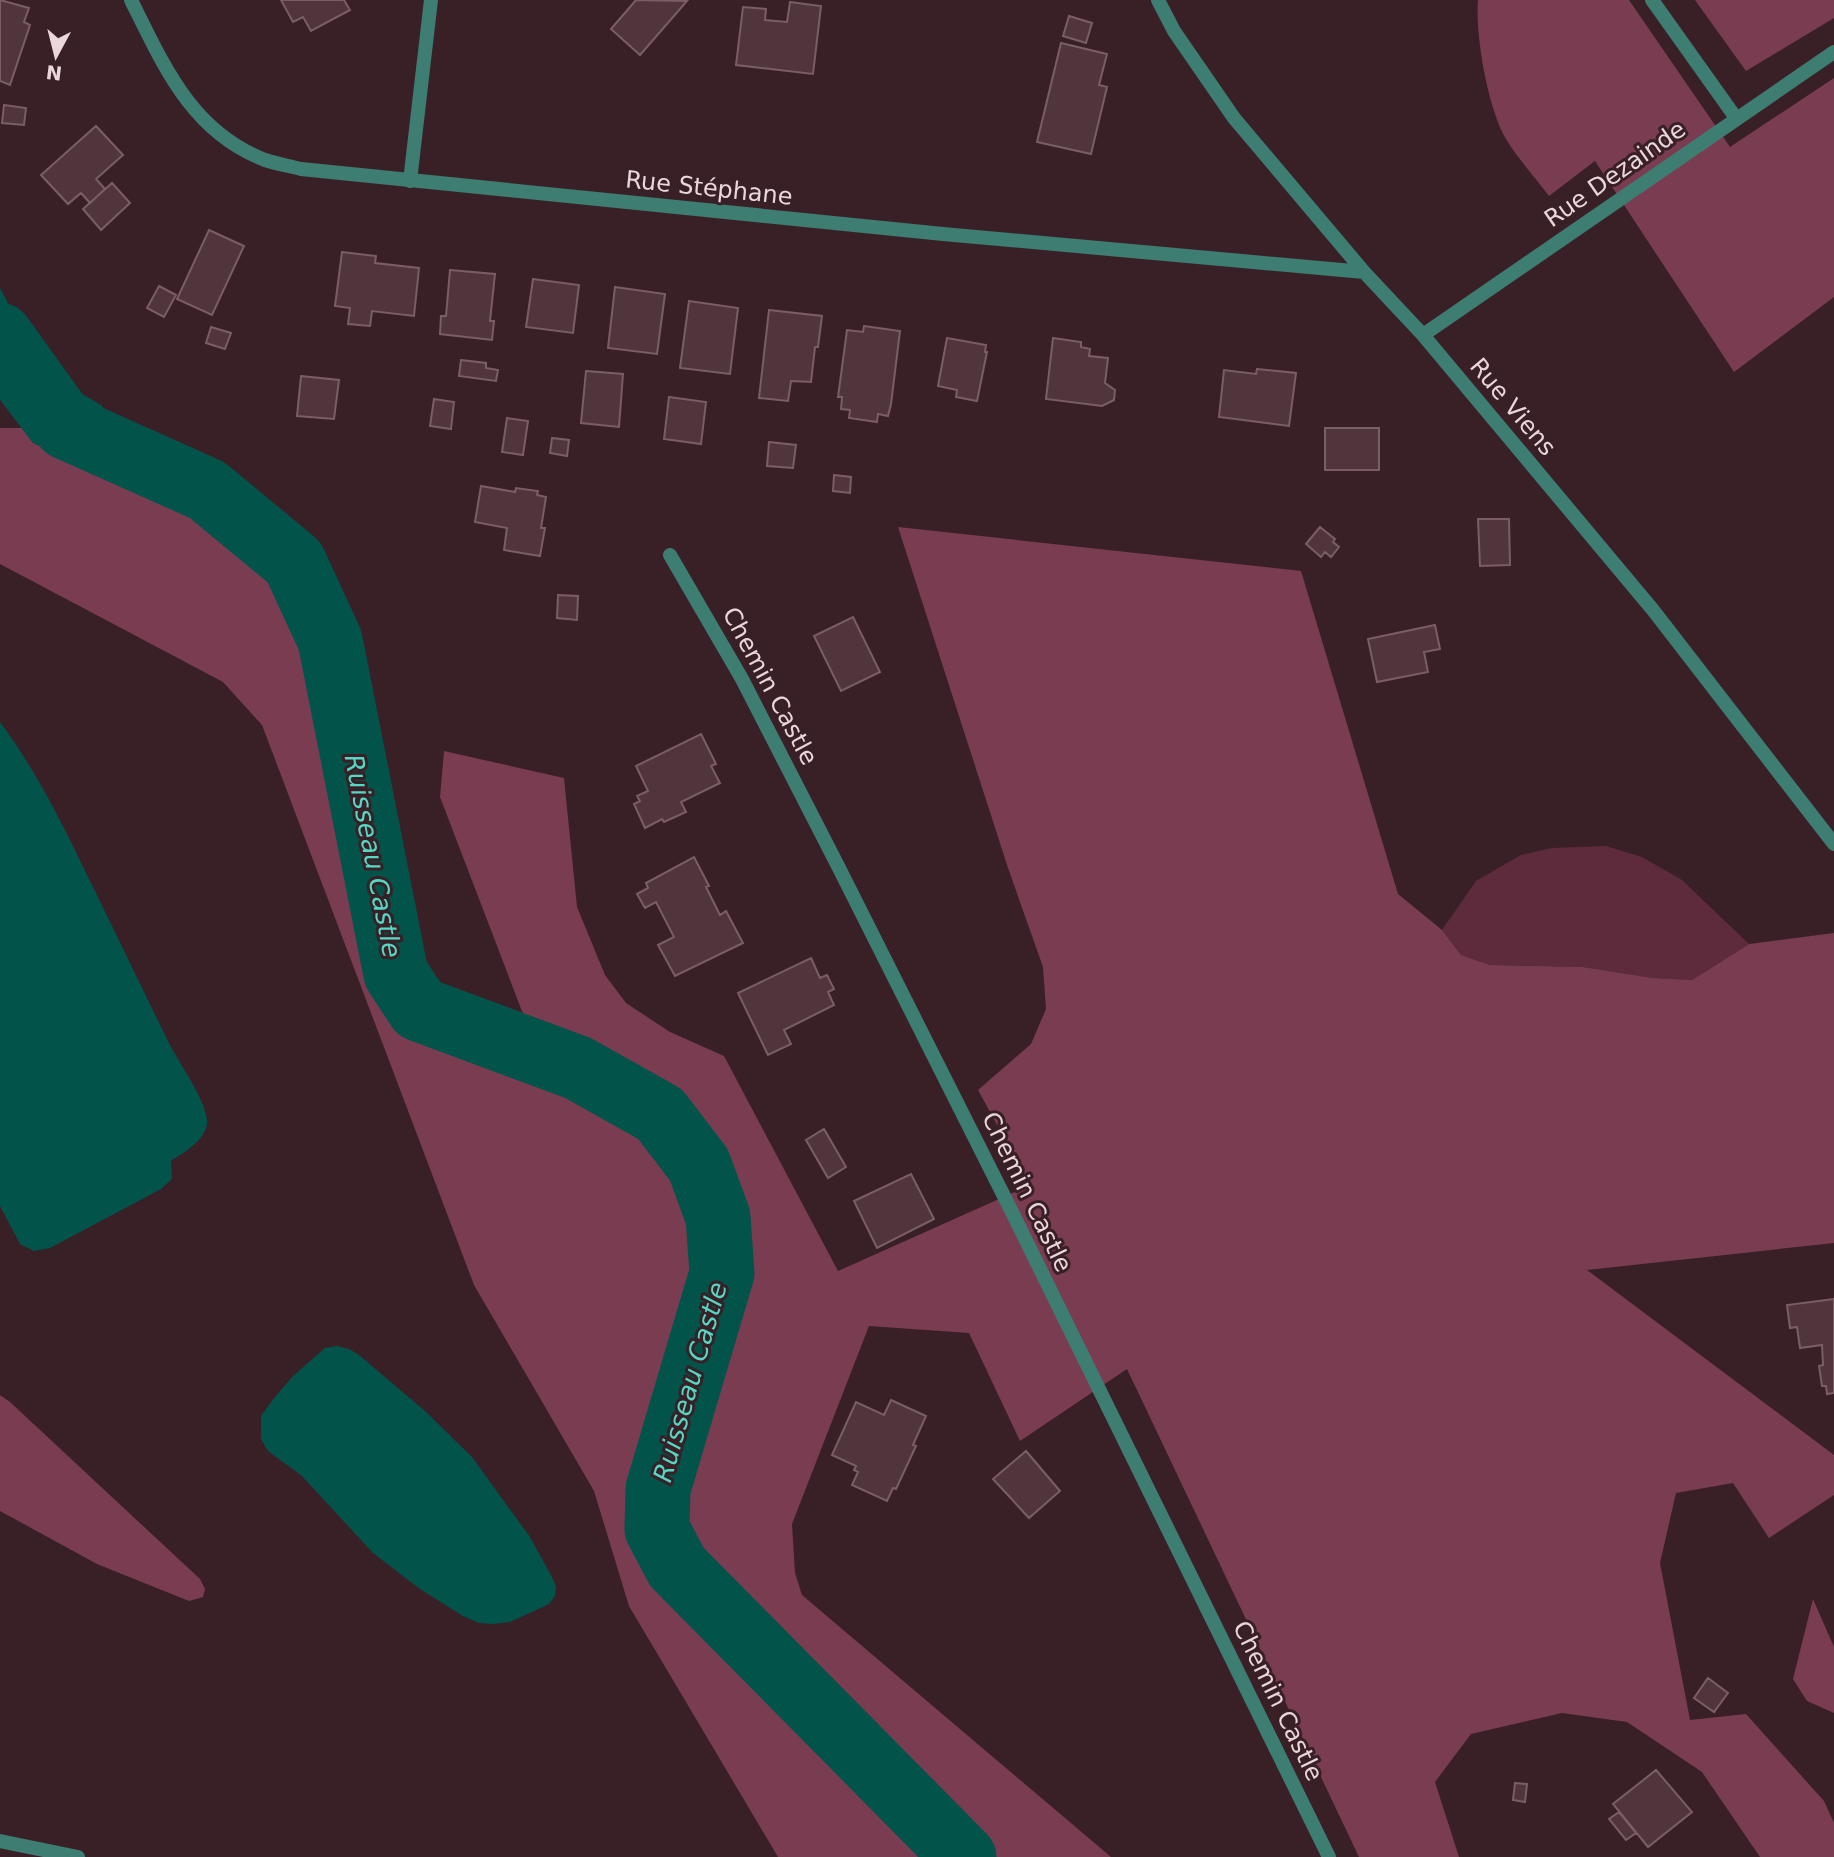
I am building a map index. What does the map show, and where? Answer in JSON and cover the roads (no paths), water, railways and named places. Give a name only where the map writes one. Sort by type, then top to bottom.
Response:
[{"type":"street","name":"Rue Stéphane","points":[[131,0],[180,93],[204,120],[233,143],[266,160],[302,170],[1026,242],[1364,272]]},
{"type":"street","points":[[410,181],[431,0]]},
{"type":"street","name":"Rue Viens","points":[[1158,0],[1174,31],[1234,118],[1364,272],[1423,335],[1653,610],[1834,844]]},
{"type":"street","points":[[1652,0],[1736,118]]},
{"type":"street","name":"Rue Dezainde","points":[[1423,335],[1834,52]]},
{"type":"street","name":"Chemin Castle","points":[[670,555],[742,679],[851,892],[1011,1210],[1329,1857]]},
{"type":"street","points":[[0,1841],[78,1857]]},
{"type":"waterway","name":"Ruisseau Castle","points":[[0,335],[66,427],[207,490],[294,562],[330,640],[396,974],[419,1009],[578,1068],[660,1114],[699,1165],[718,1217],[722,1273],[658,1489],[657,1529],[677,1567],[964,1857]]}]
